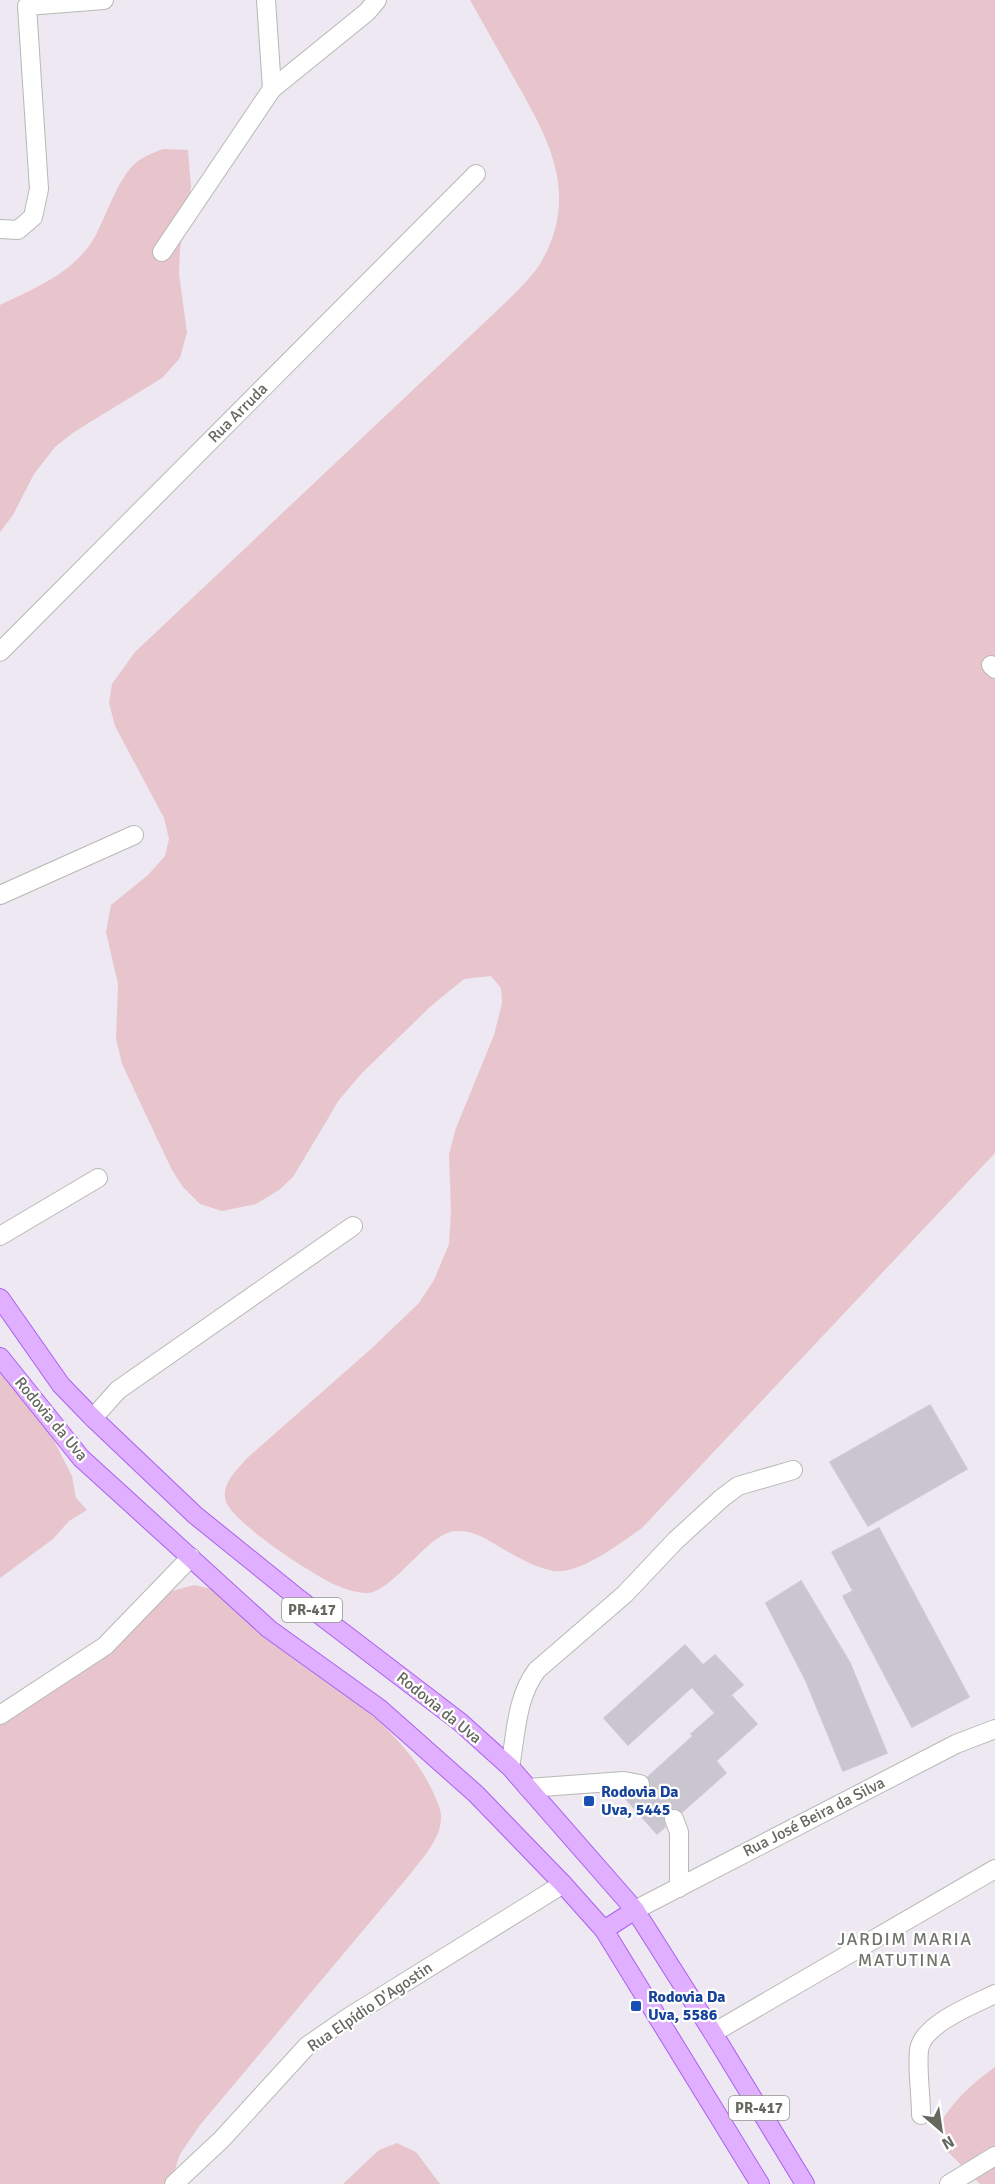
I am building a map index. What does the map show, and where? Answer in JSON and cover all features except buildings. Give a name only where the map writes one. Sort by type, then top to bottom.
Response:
[{"type":"main road","name":"Rodovia da Uva","points":[[0,1298],[61,1385],[93,1419],[195,1515],[299,1599],[460,1722],[510,1767],[635,1910],[805,2184]]},
{"type":"main road","name":"Rodovia da Uva","points":[[0,1357],[81,1458],[268,1629],[379,1708],[450,1770],[563,1884],[604,1930],[760,2184]]},
{"type":"main road","points":[[604,1930],[635,1910]]},
{"type":"street","points":[[0,229],[18,231],[33,217],[39,189],[27,6],[104,0]]},
{"type":"street","points":[[266,0],[272,89]]},
{"type":"street","points":[[162,252],[272,89],[367,12],[376,0]]},
{"type":"street","name":"Rua Arruda","points":[[0,652],[476,174]]},
{"type":"street","points":[[0,895],[134,835]]},
{"type":"street","points":[[0,1236],[98,1178]]},
{"type":"street","points":[[93,1419],[118,1390],[353,1226]]},
{"type":"street","points":[[510,1767],[523,1694],[527,1682],[537,1670],[625,1594],[675,1541],[722,1498],[745,1483],[793,1470]]},
{"type":"street","points":[[0,1715],[105,1646],[191,1557]]},
{"type":"street","name":"Rua José Beira da Silva","points":[[635,1910],[956,1744],[995,1729]]},
{"type":"street","points":[[528,1788],[624,1781],[640,1784]]},
{"type":"street","points":[[674,1819],[679,1832],[679,1888]]},
{"type":"street","points":[[713,2033],[995,1869]]},
{"type":"street","name":"Rua Elpídio D'Agostin","points":[[174,2184],[222,2139],[307,2046],[349,2017],[563,1884]]},
{"type":"street","points":[[921,2115],[919,2047],[929,2031],[945,2019],[995,1994]]},
{"type":"street","points":[[949,2184],[995,2156]]},
{"type":"shaded area","points":[[470,0],[995,0],[995,1153],[642,1528],[623,1542],[575,1568],[553,1571],[527,1562],[475,1534],[457,1531],[447,1533],[426,1547],[384,1586],[373,1592],[365,1593],[355,1592],[327,1581],[274,1547],[240,1520],[230,1508],[225,1498],[226,1487],[246,1459],[372,1348],[419,1303],[434,1280],[449,1244],[451,1210],[449,1154],[456,1128],[494,1035],[502,1003],[501,988],[491,976],[464,979],[431,1006],[362,1073],[339,1100],[293,1177],[279,1190],[256,1204],[222,1211],[200,1204],[182,1186],[171,1168],[122,1064],[116,1038],[118,984],[106,932],[111,905],[148,875],[165,856],[169,839],[164,818],[115,726],[109,703],[112,684],[135,652],[504,304],[532,275],[545,255],[559,208],[554,164],[538,122]]},
{"type":"shaded area","points":[[163,149],[188,150],[191,187],[180,249],[179,274],[187,332],[180,358],[162,378],[74,432],[55,447],[34,474],[13,515],[0,532],[0,305],[51,279],[75,262],[93,240],[118,187],[131,168],[141,159]]},
{"type":"shaded area","points":[[0,1351],[52,1437],[72,1476],[76,1498],[87,1510],[69,1521],[53,1539],[0,1578]]},
{"type":"shaded area","points":[[194,1585],[216,1590],[382,1724],[413,1759],[426,1779],[441,1816],[439,1831],[412,1872],[200,2125],[180,2154],[170,2184],[0,2184],[0,1715],[165,1593]]},
{"type":"shaded area","points":[[995,2067],[995,2184],[980,2184],[948,2152],[939,2126],[963,2094]]},
{"type":"shaded area","points":[[397,2143],[416,2152],[440,2184],[343,2184],[379,2150]]},
{"type":"tunnel","points":[[640,1784],[674,1819]]},
{"type":"place","name":"Rodovia Da Uva, 5445","points":[[589,1801]]},
{"type":"place","name":"Rodovia Da Uva, 5586","points":[[636,2006]]},
{"type":"district","name":"JARDIM MARIA MATUTINA","points":[[905,1949]]}]
